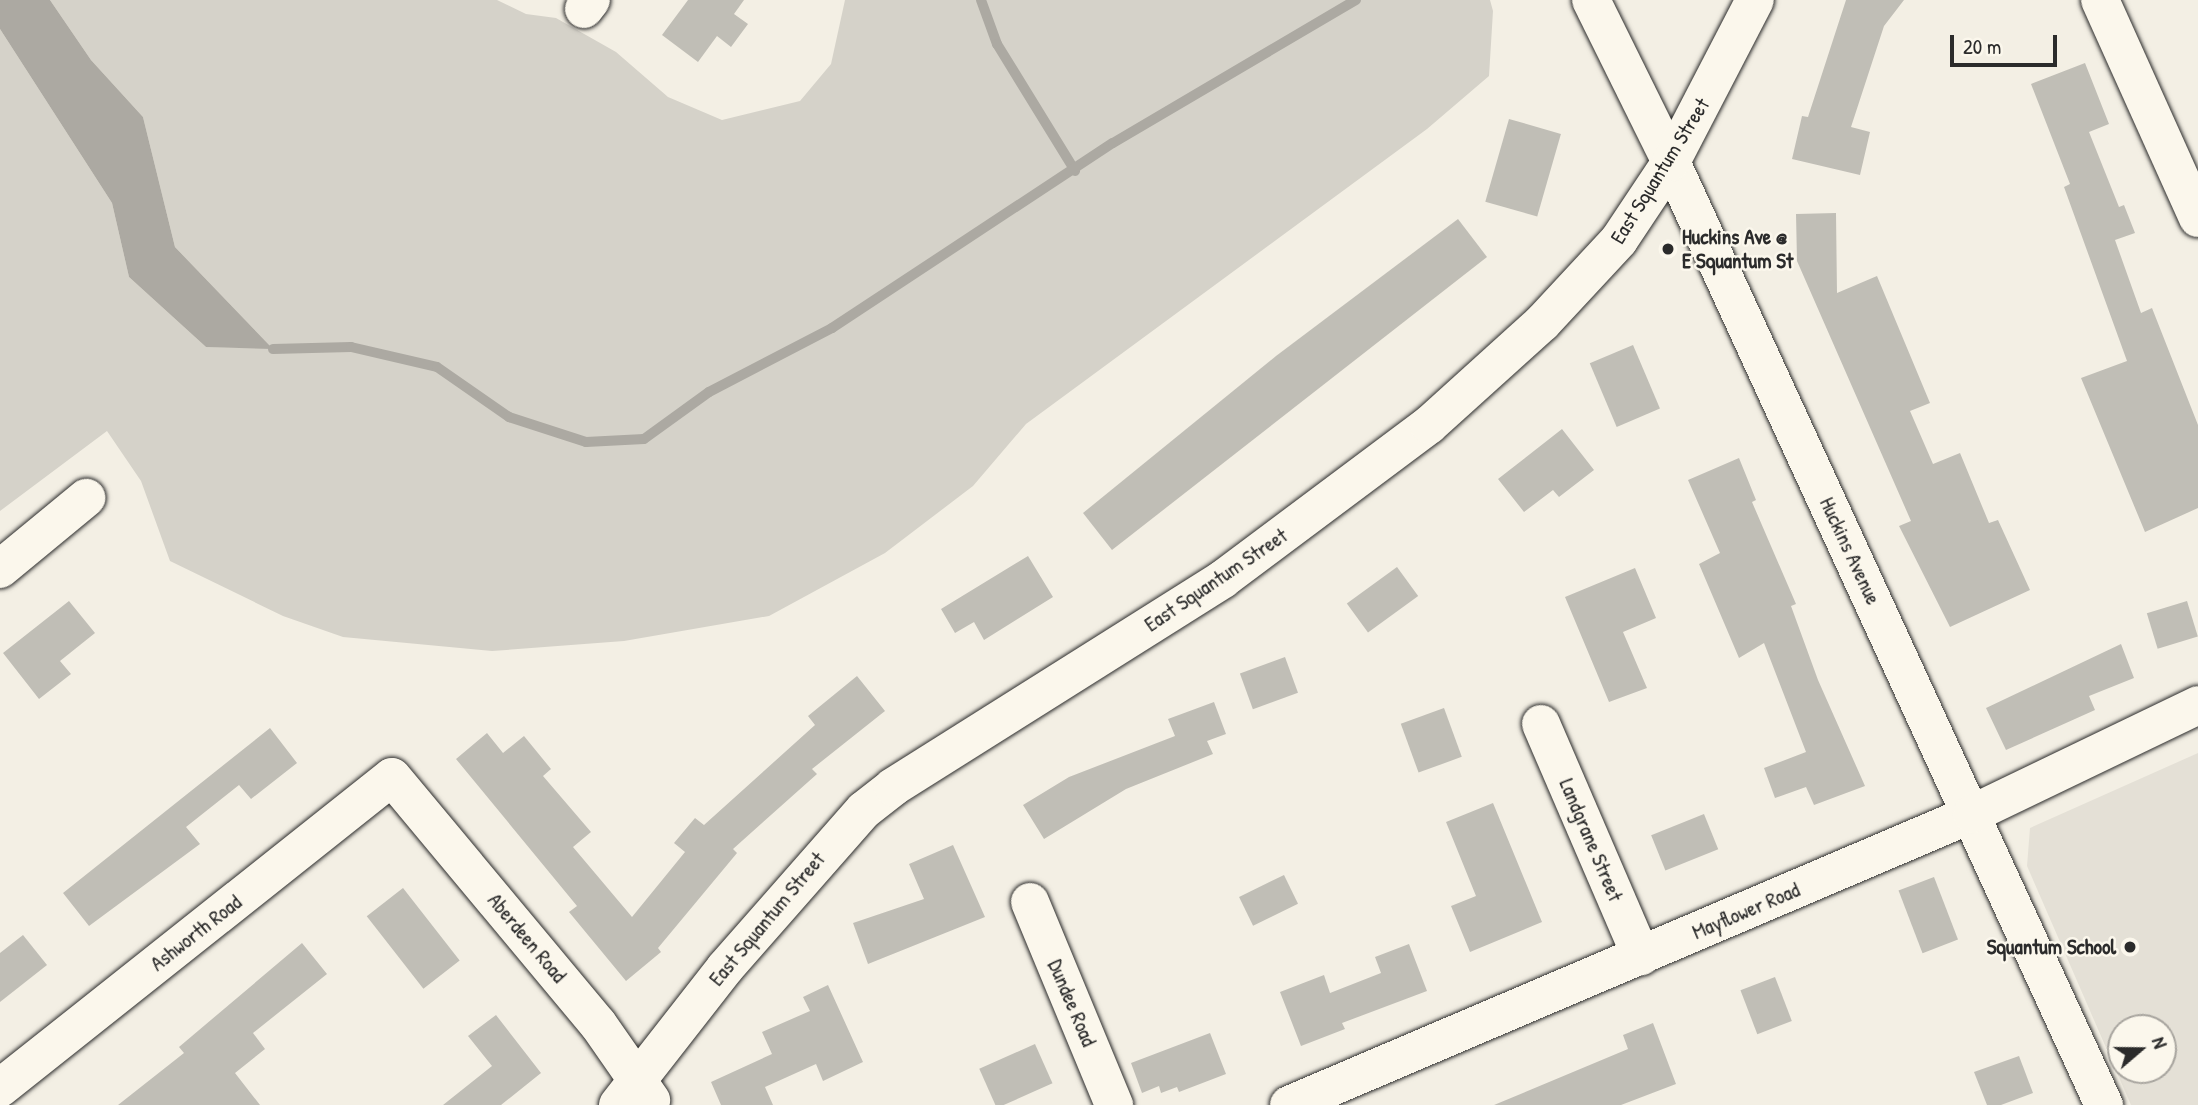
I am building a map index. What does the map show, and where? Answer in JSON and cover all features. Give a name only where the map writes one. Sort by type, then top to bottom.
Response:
[{"type":"street","name":"Huckins Avenue","points":[[1591,0],[1671,162],[2104,1105]]},
{"type":"street","name":"East Squantum Street","points":[[637,1096],[725,968],[864,810],[893,787],[1223,579],[1429,425],[1577,289],[1619,240],[1671,162],[1755,0]]},
{"type":"street","points":[[2100,0],[2198,218]]},
{"type":"street","points":[[0,569],[86,498]]},
{"type":"street","name":"Mayflower Road","points":[[1289,1105],[1972,814],[2198,705]]},
{"type":"street","name":"Landgrane Street","points":[[1541,724],[1642,956]]},
{"type":"street","name":"Aberdeen Road","points":[[392,777],[637,1096]]},
{"type":"street","name":"Ashworth Road","points":[[0,1088],[392,777]]},
{"type":"street","name":"Dundee Road","points":[[1030,902],[1114,1105]]},
{"type":"shaded area","points":[[0,0],[50,0],[91,60],[143,117],[175,247],[273,349],[206,347],[129,277],[112,203],[0,29]]},
{"type":"shaded area","points":[[50,0],[497,0],[526,14],[556,18],[616,52],[668,97],[722,120],[800,101],[831,64],[845,0],[1490,0],[1493,11],[1489,76],[1427,129],[1026,424],[973,486],[885,553],[769,616],[624,641],[492,651],[343,637],[283,616],[170,561],[141,481],[107,431],[0,511],[0,29],[112,203],[129,277],[206,347],[272,348],[175,247],[143,117],[91,60]]},
{"type":"shaded area","name":"Squantum School","points":[[2198,753],[2198,1105],[2131,1105],[2122,1084],[2177,1084],[2177,1014],[2107,1014],[2107,1050],[2027,866],[2030,828]]},
{"type":"building","points":[[688,0],[744,0],[734,14],[748,24],[731,47],[717,36],[698,62],[662,35]]},
{"type":"building","points":[[1846,0],[1904,0],[1884,26],[1851,127],[1870,132],[1860,175],[1792,159],[1802,116],[1808,117]]},
{"type":"building","points":[[2085,63],[2109,124],[2089,132],[2119,207],[2124,205],[2135,233],[2115,240],[2141,313],[2152,308],[2198,425],[2198,508],[2145,532],[2081,378],[2127,361],[2064,187],[2070,184],[2031,84]]},
{"type":"building","points":[[1509,119],[1561,134],[1537,217],[1485,202]]},
{"type":"building","points":[[1836,213],[1837,293],[1877,276],[1930,403],[1910,411],[1933,464],[1960,453],[1989,523],[1998,520],[2030,590],[1950,627],[1899,526],[1911,521],[1797,261],[1796,214]]},
{"type":"building","points":[[1458,219],[1487,257],[1112,550],[1083,513],[1276,356]]},
{"type":"building","points":[[1633,345],[1660,409],[1617,427],[1590,363]]},
{"type":"building","points":[[1562,429],[1594,470],[1559,497],[1553,490],[1524,512],[1498,479]]},
{"type":"building","points":[[1739,458],[1756,500],[1752,502],[1796,604],[1791,606],[1818,680],[1865,786],[1814,805],[1806,787],[1775,798],[1764,768],[1806,752],[1764,643],[1739,658],[1699,564],[1720,553],[1688,480]]},
{"type":"building","points":[[1028,556],[1053,597],[984,640],[974,622],[955,633],[941,609]]},
{"type":"building","points":[[1397,567],[1418,596],[1368,633],[1347,603]]},
{"type":"building","points":[[1635,568],[1656,618],[1623,632],[1647,688],[1609,702],[1565,597]]},
{"type":"building","points":[[69,601],[95,633],[60,661],[71,674],[39,699],[3,653]]},
{"type":"building","points":[[2187,601],[2198,636],[2158,649],[2147,613]]},
{"type":"building","points":[[2121,644],[2134,678],[2089,696],[2095,710],[2006,750],[1986,708]]},
{"type":"building","points":[[1285,657],[1298,693],[1253,709],[1240,673]]},
{"type":"building","points":[[857,676],[885,711],[812,769],[817,774],[733,849],[737,853],[658,948],[661,952],[626,981],[569,912],[577,906],[456,759],[487,733],[503,753],[524,736],[551,769],[543,776],[591,832],[573,847],[632,917],[685,852],[674,843],[695,818],[704,825],[815,725],[808,716]]},
{"type":"building","points":[[1214,702],[1226,734],[1207,741],[1213,754],[1126,789],[1044,839],[1023,805],[1069,777],[1175,736],[1168,719]]},
{"type":"building","points":[[1444,708],[1462,757],[1419,773],[1401,724]]},
{"type":"building","points":[[270,728],[297,763],[251,799],[239,785],[186,827],[200,844],[89,926],[63,893]]},
{"type":"building","points":[[1493,803],[1542,922],[1470,952],[1451,906],[1476,896],[1446,822]]},
{"type":"building","points":[[1704,814],[1718,849],[1665,871],[1651,835]]},
{"type":"building","points":[[953,845],[985,917],[868,964],[853,923],[924,899],[909,864]]},
{"type":"building","points":[[1284,875],[1298,904],[1253,926],[1239,897]]},
{"type":"building","points":[[1934,877],[1958,940],[1923,953],[1899,891]]},
{"type":"building","points":[[403,888],[460,960],[423,989],[367,916]]},
{"type":"building","points":[[23,935],[47,965],[0,1002],[0,953]]},
{"type":"building","points":[[302,943],[327,974],[253,1033],[265,1049],[235,1073],[260,1105],[118,1105],[184,1053],[179,1047]]},
{"type":"building","points":[[1409,944],[1427,991],[1342,1023],[1345,1029],[1301,1046],[1280,992],[1324,975],[1330,993],[1381,973],[1375,957]]},
{"type":"building","points":[[1775,977],[1792,1021],[1757,1034],[1740,990]]},
{"type":"building","points":[[828,985],[863,1062],[823,1081],[816,1064],[765,1087],[773,1105],[721,1105],[711,1082],[772,1054],[762,1032],[810,1011],[803,997]]},
{"type":"building","points":[[496,1015],[541,1073],[501,1105],[443,1105],[492,1066],[468,1036]]},
{"type":"building","points":[[1653,1023],[1676,1084],[1621,1105],[1494,1105],[1628,1049],[1623,1035]]},
{"type":"building","points":[[1210,1033],[1226,1074],[1179,1092],[1177,1087],[1161,1093],[1159,1086],[1142,1093],[1131,1063]]},
{"type":"building","points":[[1035,1044],[1052,1083],[1004,1105],[995,1105],[979,1069]]},
{"type":"building","points":[[2019,1056],[2033,1093],[2001,1105],[1987,1105],[1974,1072]]},
{"type":"waterway","points":[[981,0],[997,44],[1075,171]]},
{"type":"waterway","points":[[273,349],[351,347],[437,367],[509,417],[586,442],[644,439],[709,392],[832,328],[1113,143],[1356,0]]},
{"type":"place","name":"Huckins Ave @ E Squantum St","points":[[1668,249]]},
{"type":"place","name":"Squantum School","points":[[2130,947]]}]
